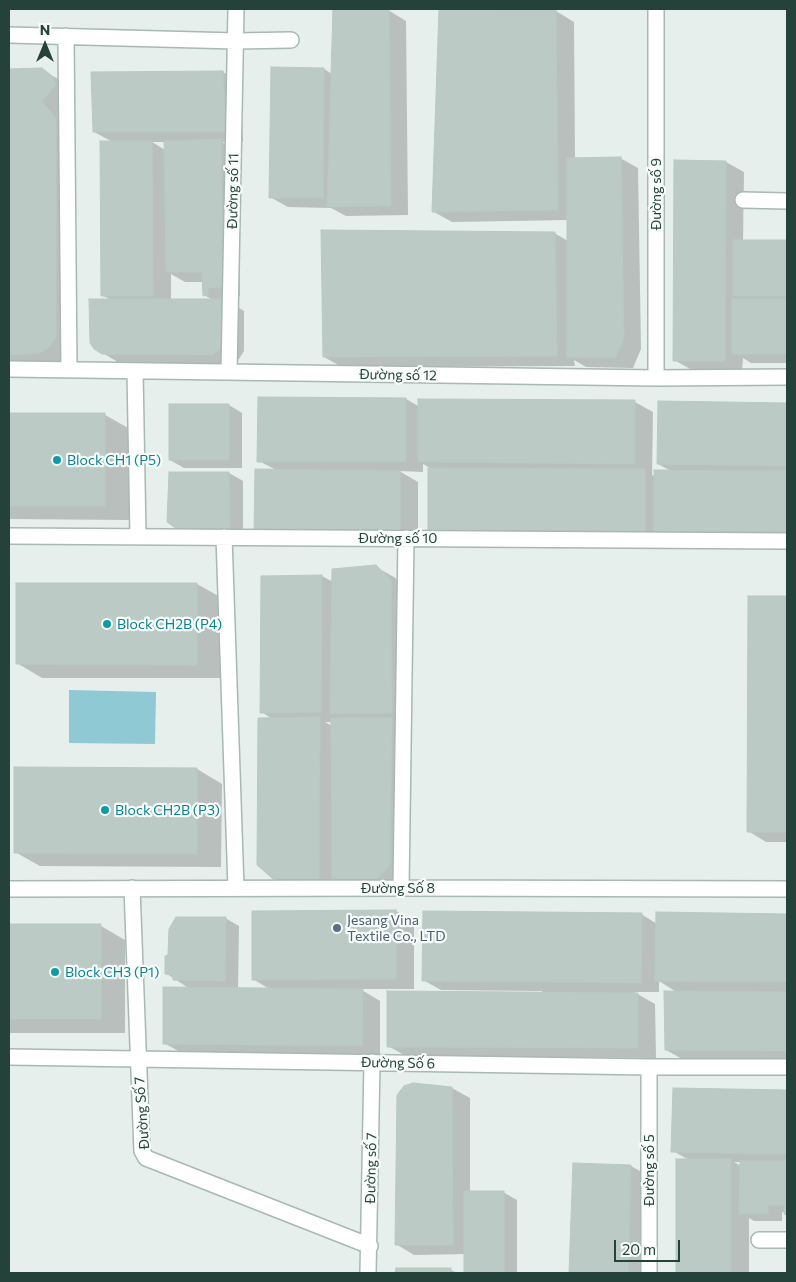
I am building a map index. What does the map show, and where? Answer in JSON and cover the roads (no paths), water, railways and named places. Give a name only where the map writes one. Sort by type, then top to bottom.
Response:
[{"type":"street","name":"Đường số 11","points":[[229,372],[236,9]]},
{"type":"street","name":"Đường số 9","points":[[656,9],[656,378]]},
{"type":"street","points":[[9,35],[236,41],[291,40]]},
{"type":"street","points":[[66,36],[69,370]]},
{"type":"street","points":[[743,200],[787,200]]},
{"type":"street","name":"Đường số 12","points":[[9,369],[656,378],[787,377]]},
{"type":"street","points":[[135,371],[138,537]]},
{"type":"street","name":"Đường số 10","points":[[9,536],[787,541]]},
{"type":"street","points":[[224,537],[236,888]]},
{"type":"street","points":[[401,888],[406,538]]},
{"type":"street","name":"Đường Số 7","points":[[132,888],[142,1151],[146,1158],[370,1246]]},
{"type":"street","name":"Đường Số 8","points":[[9,889],[787,889]]},
{"type":"street","name":"Đường Số 6","points":[[9,1057],[649,1067],[787,1066]]},
{"type":"street","name":"Đường số 7","points":[[368,1273],[372,1062]]},
{"type":"street","name":"Đường số 5","points":[[649,1067],[649,1273]]},
{"type":"street","points":[[759,1240],[787,1240]]},
{"type":"water","points":[[69,690],[156,692],[155,744],[69,743]]},
{"type":"place","name":"Block CH1 (P5)","points":[[57,460]]},
{"type":"place","name":"Block CH2B (P4)","points":[[107,624]]},
{"type":"place","name":"Block CH2B (P3)","points":[[105,810]]},
{"type":"place","name":"Jesang Vina Textile Co., LTD","points":[[337,928]]},
{"type":"place","name":"Block CH3 (P1)","points":[[55,972]]}]
